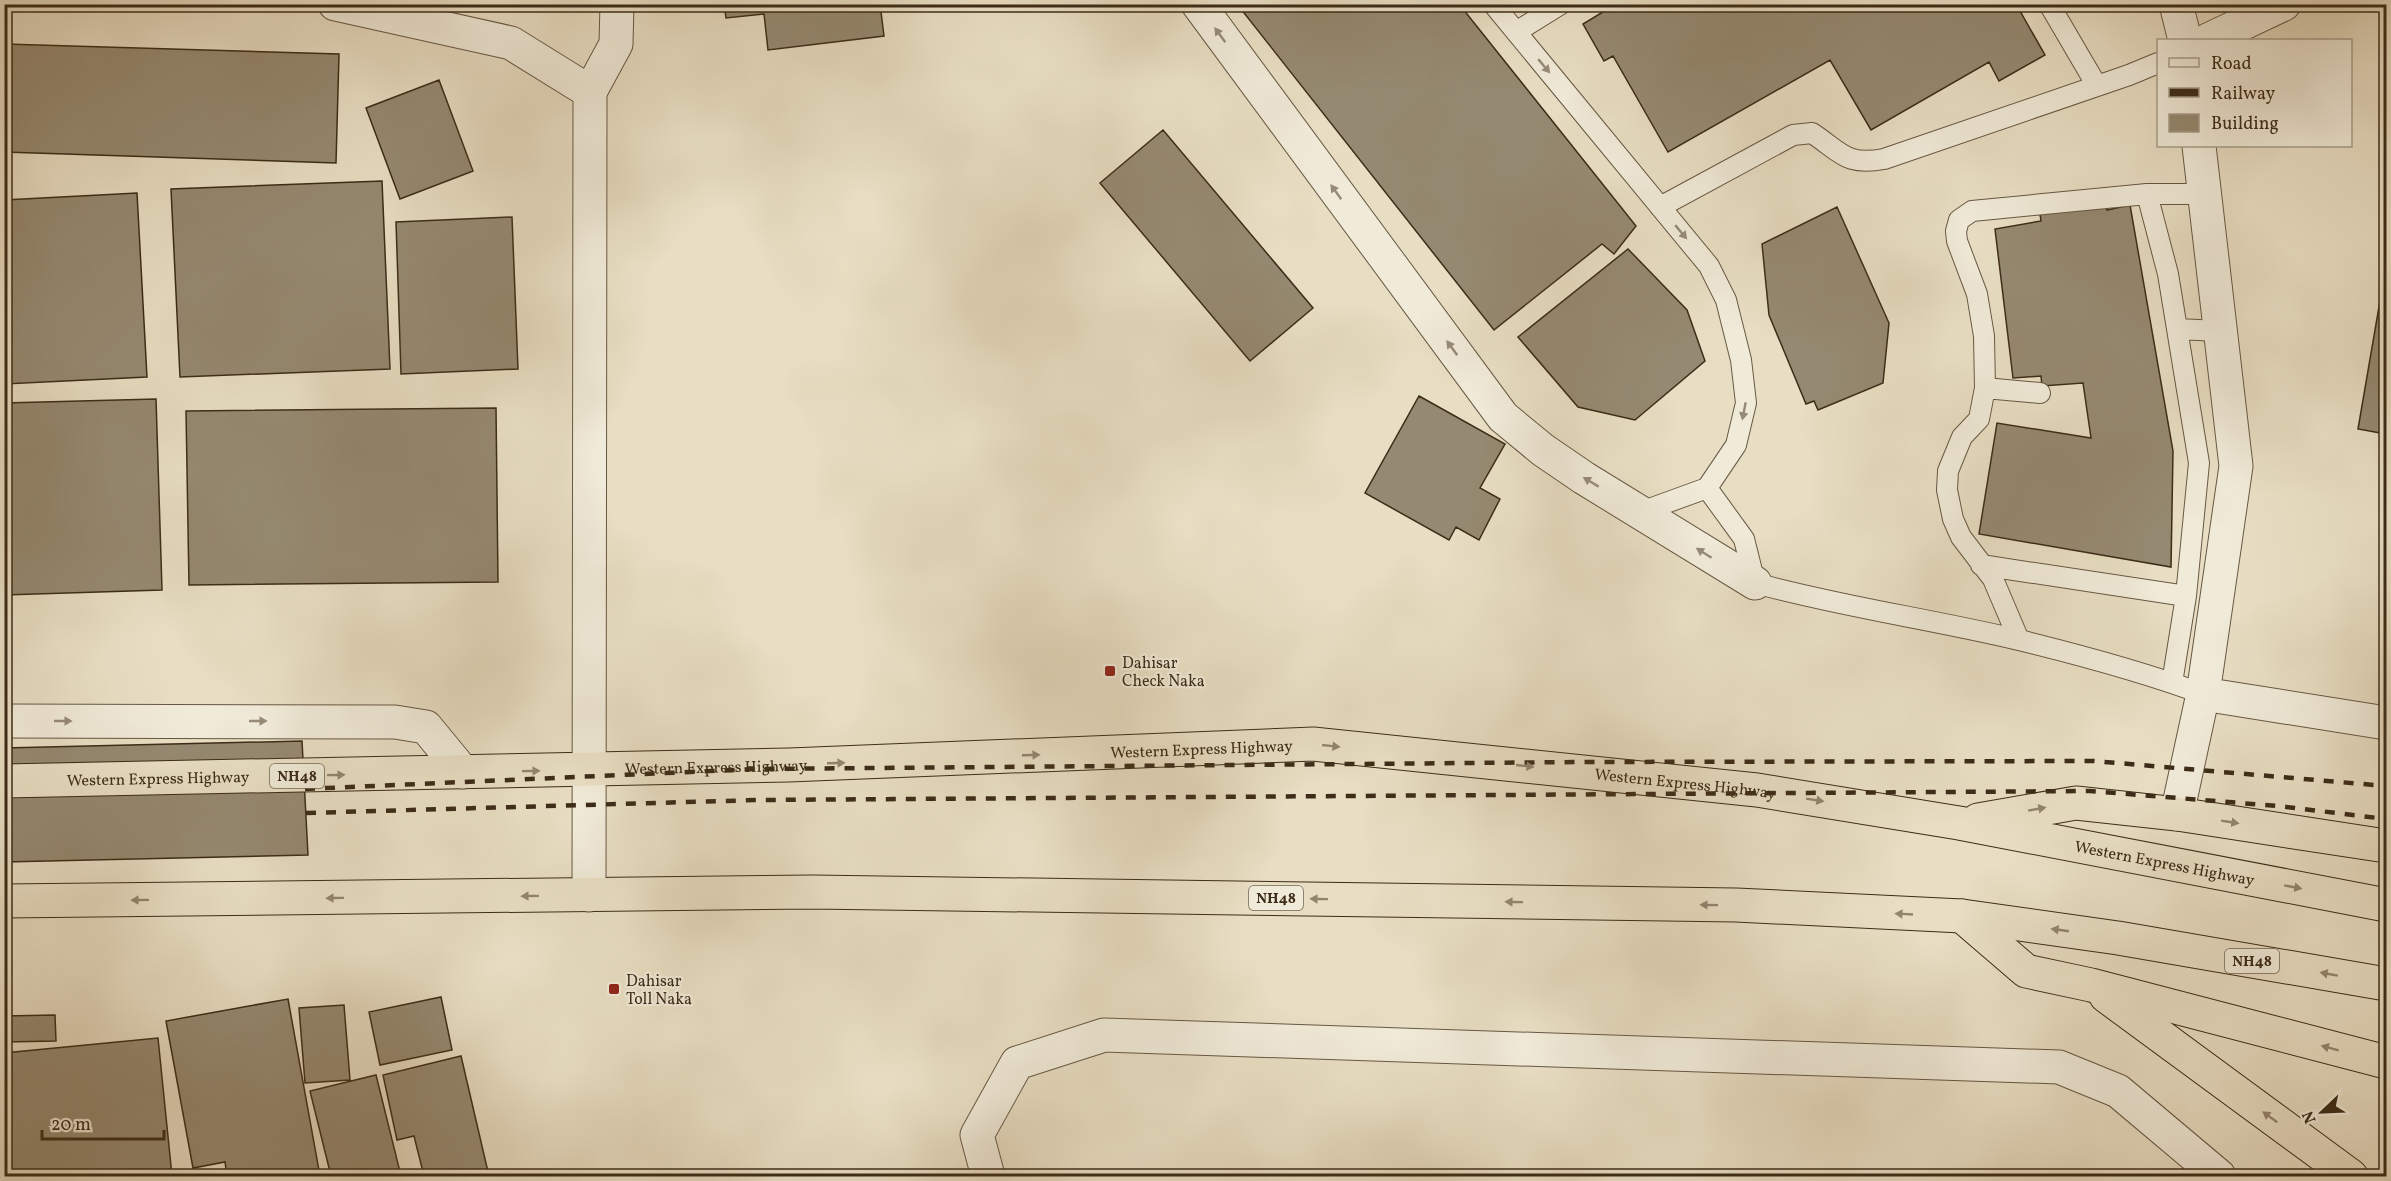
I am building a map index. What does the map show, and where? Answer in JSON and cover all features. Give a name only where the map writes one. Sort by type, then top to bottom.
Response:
[{"type":"highway","name":"Western Express Highway","points":[[4,781],[789,765],[1313,744],[1757,790],[1959,823],[2386,905]]},
{"type":"highway","points":[[1959,823],[2076,802],[2177,814],[2386,846]]},
{"type":"highway","name":"NH48","points":[[4,901],[813,892],[1736,905],[1962,916],[2118,938],[2386,984]]},
{"type":"highway","points":[[1962,916],[2025,971],[2091,985],[2386,1062]]},
{"type":"highway","points":[[2091,985],[2351,1176]]},
{"type":"street","points":[[335,4],[511,43],[590,92]]},
{"type":"street","points":[[589,895],[590,92],[616,44],[617,4]]},
{"type":"street","points":[[1198,4],[1503,417],[1543,450],[1584,478],[1755,582]]},
{"type":"street","points":[[2176,4],[2185,39]]},
{"type":"street","points":[[2210,39],[2284,4]]},
{"type":"street","points":[[2177,814],[2203,694],[2236,466],[2199,147]]},
{"type":"street","points":[[2203,694],[2386,723]]},
{"type":"street","points":[[4,721],[395,722],[426,727],[463,772]]},
{"type":"street","points":[[988,1176],[977,1135],[1017,1063],[1104,1035],[2059,1067],[2118,1091],[2219,1176]]},
{"type":"lane","points":[[1493,4],[1710,266],[1726,300],[1741,360],[1746,403],[1736,445],[1707,488],[1641,512]]},
{"type":"lane","points":[[1516,32],[1561,4]]},
{"type":"lane","points":[[2049,4],[2097,86]]},
{"type":"lane","points":[[1660,207],[1793,135],[1812,133],[1844,157],[1865,162],[1884,159],[2157,63]]},
{"type":"lane","points":[[2147,194],[2168,274],[2199,463],[2186,596],[2172,683]]},
{"type":"lane","points":[[2019,640],[1993,579],[1961,537],[1953,519],[1947,490],[1947,471],[1962,437],[1978,419],[1985,388],[1984,336],[1977,294],[1957,241],[1956,231],[1959,220],[1972,211],[2147,194],[2205,194]]},
{"type":"lane","points":[[2177,329],[2220,331]]},
{"type":"lane","points":[[1985,388],[2040,393]]},
{"type":"lane","points":[[1707,488],[1744,539],[1755,582],[1810,598],[2019,640],[2172,683],[2203,694]]},
{"type":"lane","points":[[1981,565],[2186,596]]},
{"type":"building","points":[[4,4],[14,4],[4,26]]},
{"type":"building","points":[[724,4],[880,4],[884,36],[768,50],[764,14],[726,18]]},
{"type":"building","points":[[1237,4],[1459,4],[1636,226],[1614,254],[1602,244],[1494,330]]},
{"type":"building","points":[[1616,4],[2016,4],[2045,55],[1999,81],[1989,62],[1871,130],[1830,60],[1668,152],[1613,56],[1604,61],[1583,24]]},
{"type":"building","points":[[4,44],[339,54],[336,163],[4,152]]},
{"type":"building","points":[[439,80],[473,171],[400,199],[366,108]]},
{"type":"building","points":[[1163,130],[1313,308],[1250,361],[1100,183]]},
{"type":"building","points":[[382,181],[390,369],[180,377],[171,189]]},
{"type":"building","points":[[137,193],[147,377],[4,384],[4,200]]},
{"type":"building","points":[[2106,203],[2107,210],[2130,205],[2173,451],[2171,567],[1979,534],[1997,423],[2091,438],[2083,383],[2042,386],[2041,376],[2013,378],[1995,229],[2041,221],[2040,214]]},
{"type":"building","points":[[1837,207],[1889,323],[1883,383],[1818,410],[1814,401],[1806,404],[1769,315],[1762,244]]},
{"type":"building","points":[[512,217],[518,369],[401,374],[396,222]]},
{"type":"building","points":[[1628,249],[1687,310],[1705,361],[1635,420],[1578,407],[1518,337]]},
{"type":"building","points":[[2386,266],[2386,434],[2358,429]]},
{"type":"building","points":[[1419,396],[1505,444],[1480,488],[1500,499],[1479,540],[1456,527],[1449,540],[1365,493]]},
{"type":"building","points":[[156,399],[162,590],[4,595],[4,403]]},
{"type":"building","points":[[496,408],[498,582],[189,585],[186,411]]},
{"type":"building","points":[[302,741],[308,855],[4,862],[4,748]]},
{"type":"building","points":[[441,997],[452,1050],[380,1065],[369,1012]]},
{"type":"building","points":[[288,999],[320,1176],[227,1176],[225,1162],[193,1168],[166,1021]]},
{"type":"building","points":[[344,1005],[350,1080],[305,1083],[299,1008]]},
{"type":"building","points":[[55,1015],[56,1041],[4,1042],[4,1016]]},
{"type":"building","points":[[158,1038],[172,1176],[4,1176],[4,1053]]},
{"type":"building","points":[[461,1056],[489,1176],[424,1176],[414,1136],[397,1140],[383,1075]]},
{"type":"building","points":[[376,1075],[401,1176],[331,1176],[310,1091]]},
{"type":"railway","points":[[305,789],[757,769],[1588,762],[2094,761],[2386,786]]},
{"type":"railway","points":[[306,813],[758,800],[2090,791],[2278,806],[2386,819]]},
{"type":"place","name":"Dahisar Check Naka","points":[[1110,671]]},
{"type":"place","name":"Dahisar Toll Naka","points":[[614,989]]}]
